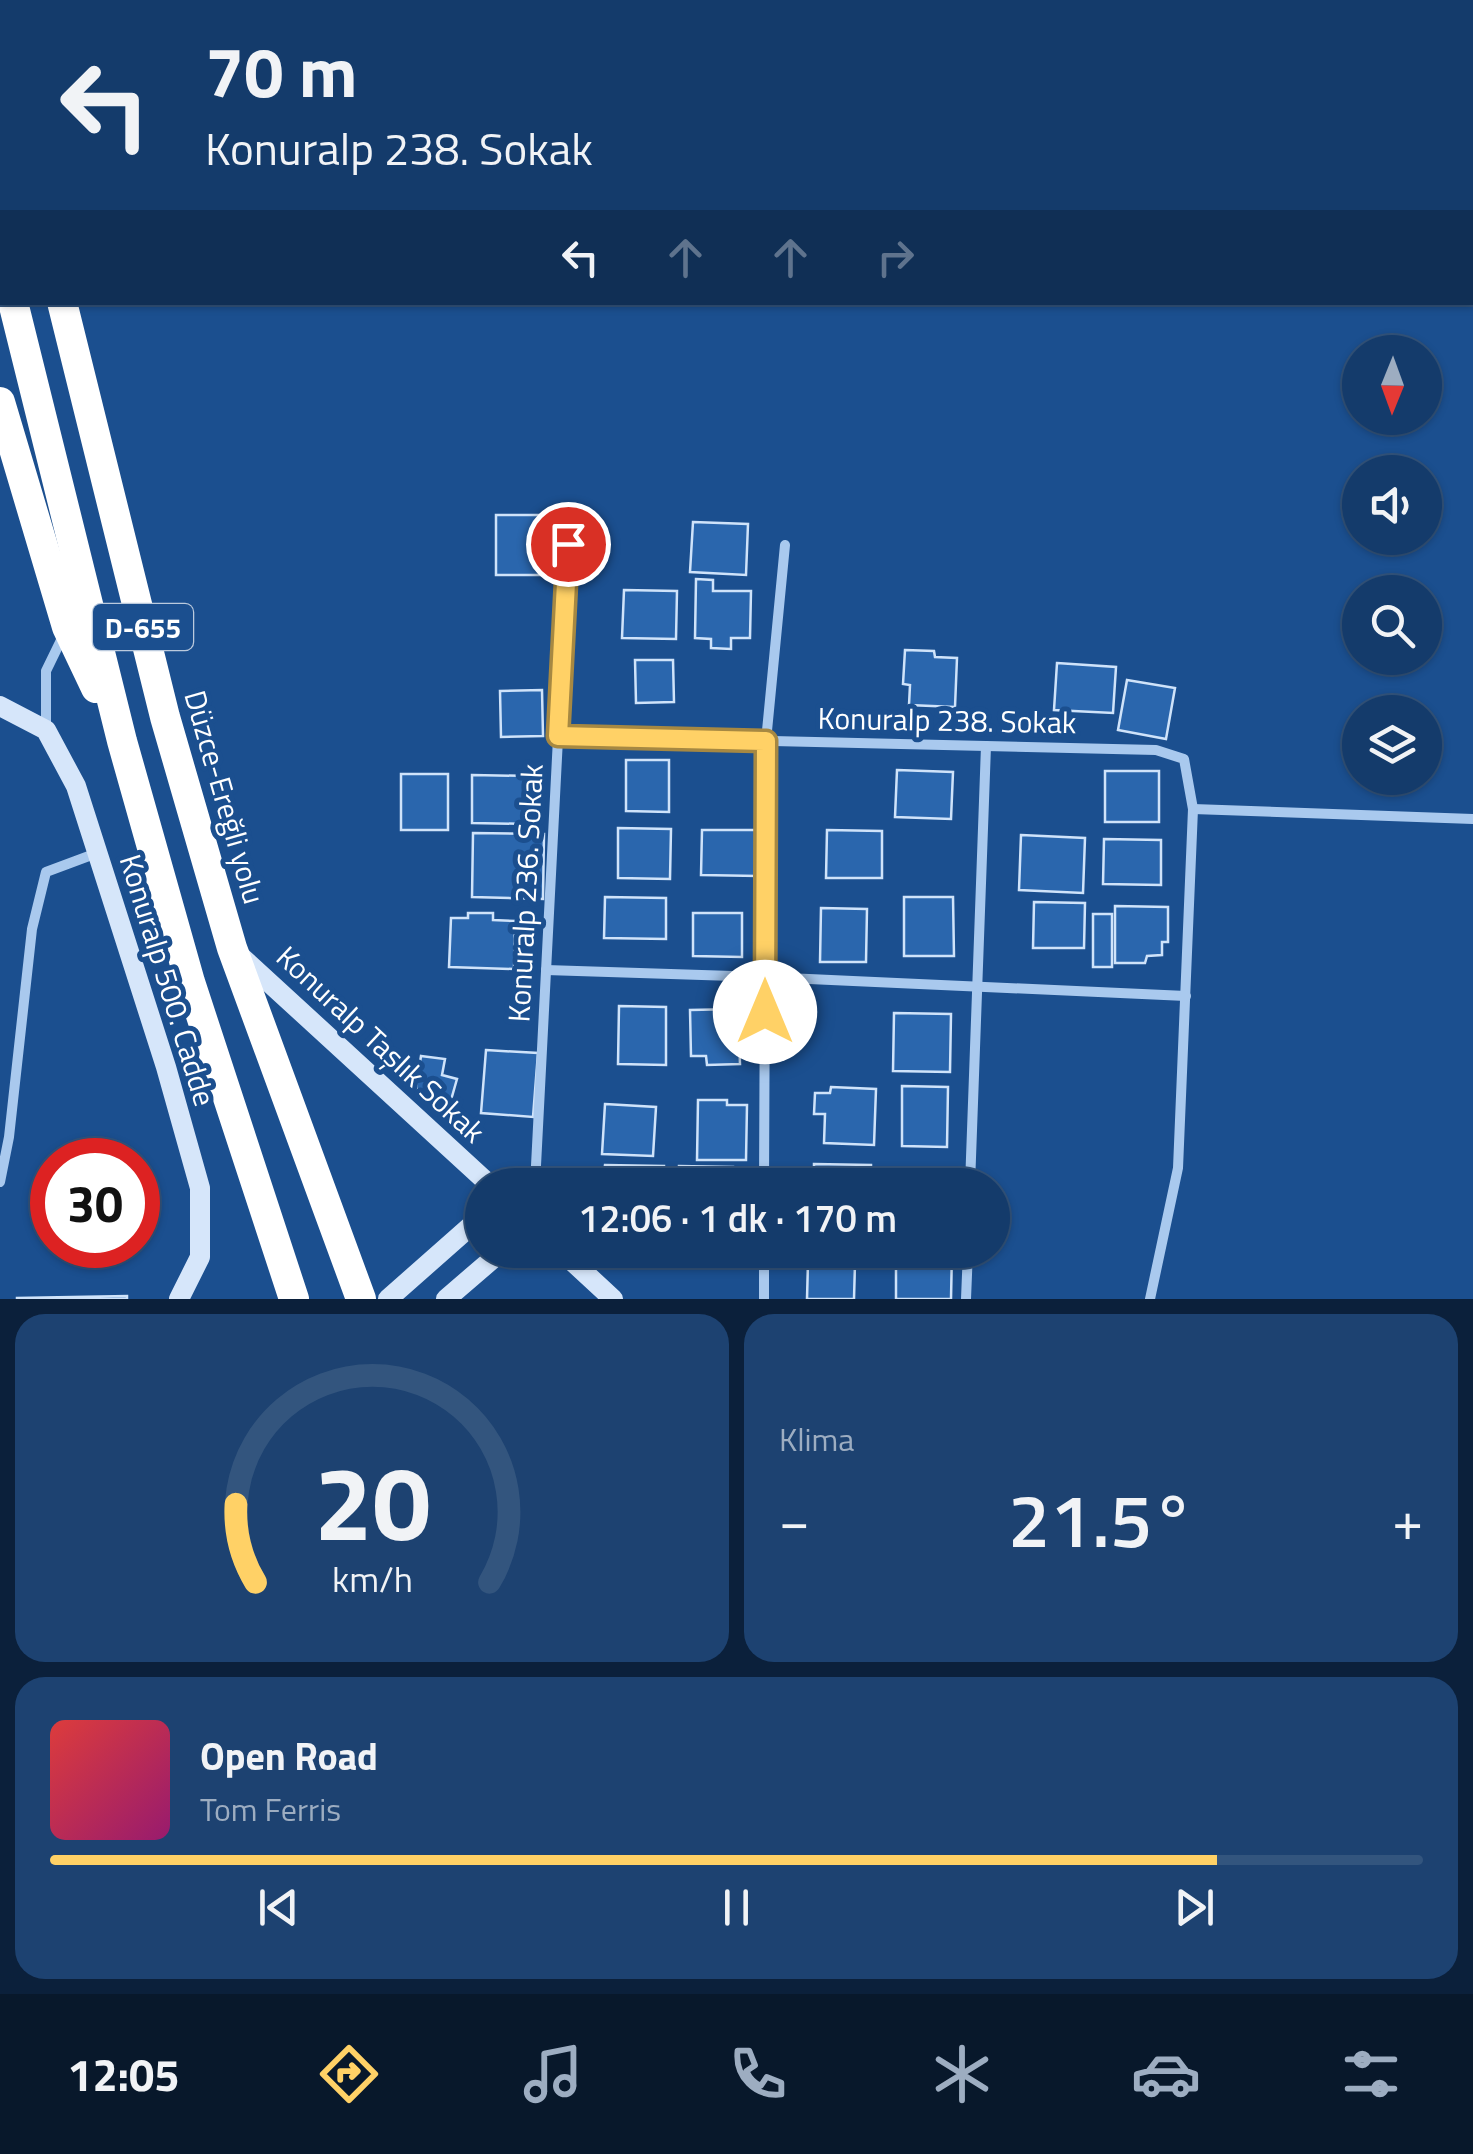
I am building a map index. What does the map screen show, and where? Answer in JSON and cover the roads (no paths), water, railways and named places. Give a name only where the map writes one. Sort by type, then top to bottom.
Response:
[{"type":"highway","points":[[14,305],[76,609],[122,741]]},
{"type":"highway","name":"Düzce-Ereğli yolu","points":[[63,305],[165,717],[232,948],[361,1299]]},
{"type":"highway","points":[[0,402],[122,741],[190,982],[294,1299]]},
{"type":"street","name":"Konuralp 236. Sokak","points":[[535,1168],[568,544]]},
{"type":"street","points":[[764,1168],[766,741],[785,545]]},
{"type":"street","points":[[1,707],[46,730],[46,671],[76,609]]},
{"type":"street","name":"Konuralp 500. Cadde","points":[[46,730],[76,786],[166,1067],[200,1188],[200,1257],[179,1299]]},
{"type":"street","name":"Konuralp 238. Sokak","points":[[558,736],[1156,750],[1184,759],[1194,810]]},
{"type":"street","points":[[971,1168],[986,746]]},
{"type":"street","points":[[1150,1299],[1178,1168],[1194,810],[1473,819]]},
{"type":"street","points":[[0,1182],[9,1137],[32,929],[46,872],[97,854]]},
{"type":"street","name":"Konuralp Taşlık Sokak","points":[[232,948],[471,1168]]},
{"type":"street","points":[[546,970],[1186,996]]},
{"type":"street","points":[[388,1299],[465,1231]]},
{"type":"street","points":[[446,1299],[482,1268]]},
{"type":"street","points":[[579,1268],[613,1299]]},
{"type":"street","points":[[764,1268],[764,1299]]},
{"type":"street","points":[[966,1299],[967,1268]]}]
